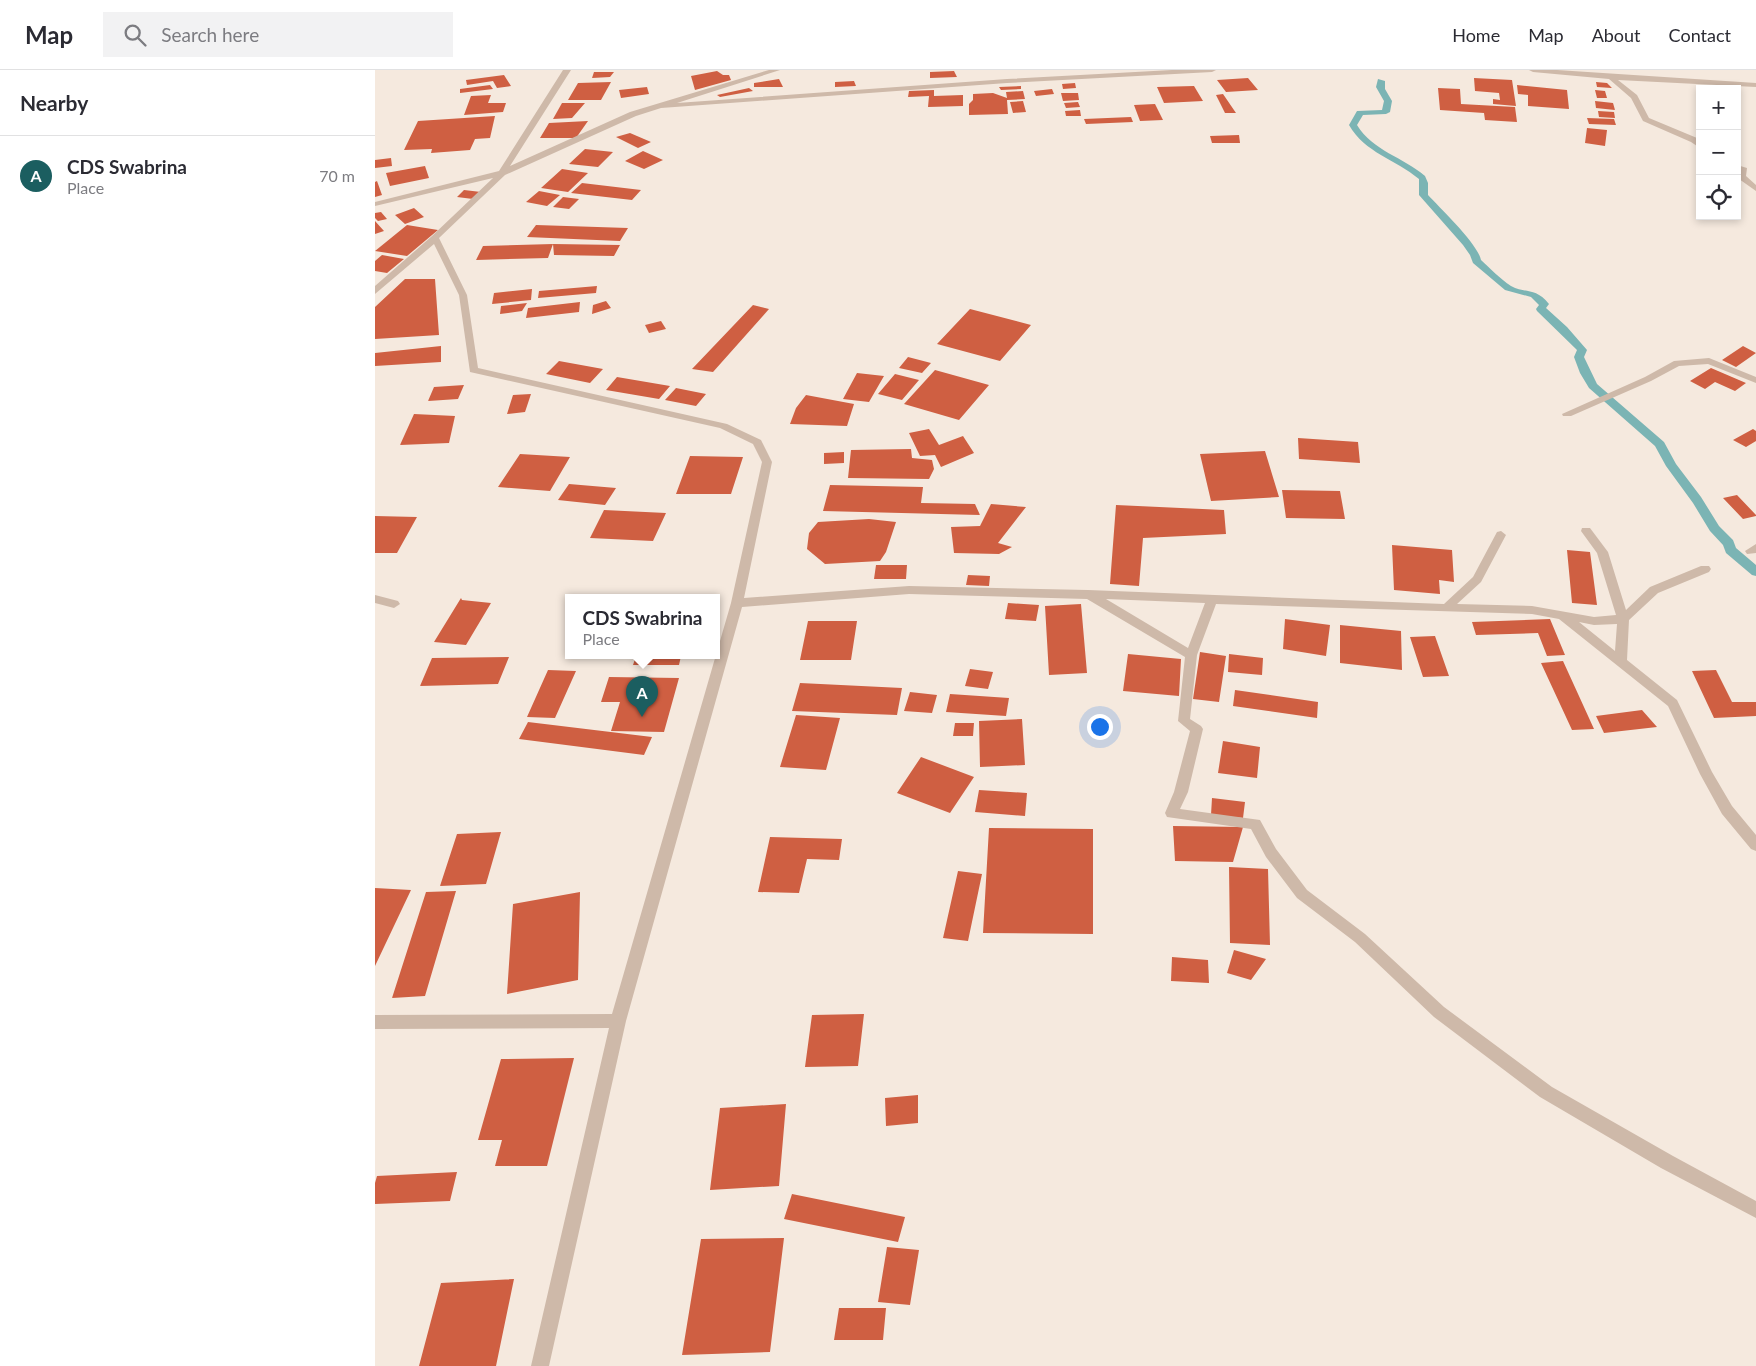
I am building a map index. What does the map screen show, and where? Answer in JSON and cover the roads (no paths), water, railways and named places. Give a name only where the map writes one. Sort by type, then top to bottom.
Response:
[{"type":"street","points":[[375,291],[435,238],[502,173],[567,70]]},
{"type":"street","points":[[375,204],[502,173],[633,114],[777,70]]},
{"type":"street","points":[[663,106],[1007,81],[1212,70]]},
{"type":"street","points":[[1533,70],[1611,77],[1756,85]]},
{"type":"street","points":[[1611,77],[1635,97],[1646,119],[1696,142]]},
{"type":"street","points":[[1741,169],[1744,170],[1742,178],[1756,189]]},
{"type":"street","points":[[435,238],[463,295],[473,370],[723,426],[757,442],[767,462],[737,603],[618,1022],[540,1366]]},
{"type":"street","points":[[1567,414],[1648,379],[1677,363],[1709,362],[1756,380]]},
{"type":"street","points":[[1586,531],[1602,552],[1623,619],[1621,660]]},
{"type":"street","points":[[1445,608],[1477,579],[1501,535]]},
{"type":"street","points":[[737,603],[909,590],[1087,594],[1533,610],[1594,621],[1623,619],[1654,590],[1705,569]]},
{"type":"street","points":[[1087,594],[1191,655]]},
{"type":"street","points":[[375,599],[394,604]]},
{"type":"street","points":[[1212,599],[1191,655],[1184,721],[1197,729],[1181,792],[1172,813],[1255,824],[1271,853],[1302,894],[1360,938],[1439,1012],[1546,1092],[1667,1162],[1756,1210]]},
{"type":"street","points":[[1562,615],[1673,703],[1710,782],[1727,810],[1756,845]]},
{"type":"street","points":[[375,1022],[618,1022]]},
{"type":"waterway","points":[[1381,81],[1381,89],[1388,101],[1386,112],[1360,113],[1353,125],[1358,134],[1372,147],[1406,166],[1422,178],[1424,181],[1423,195],[1466,243],[1475,255],[1476,261],[1508,288],[1534,295],[1544,304],[1541,309],[1582,350],[1579,357],[1585,373],[1593,386],[1660,444],[1663,452],[1697,500],[1714,529],[1729,543],[1730,550],[1756,572]]},
{"type":"place","name":"CDS Swabrina","points":[[642,717]]}]
